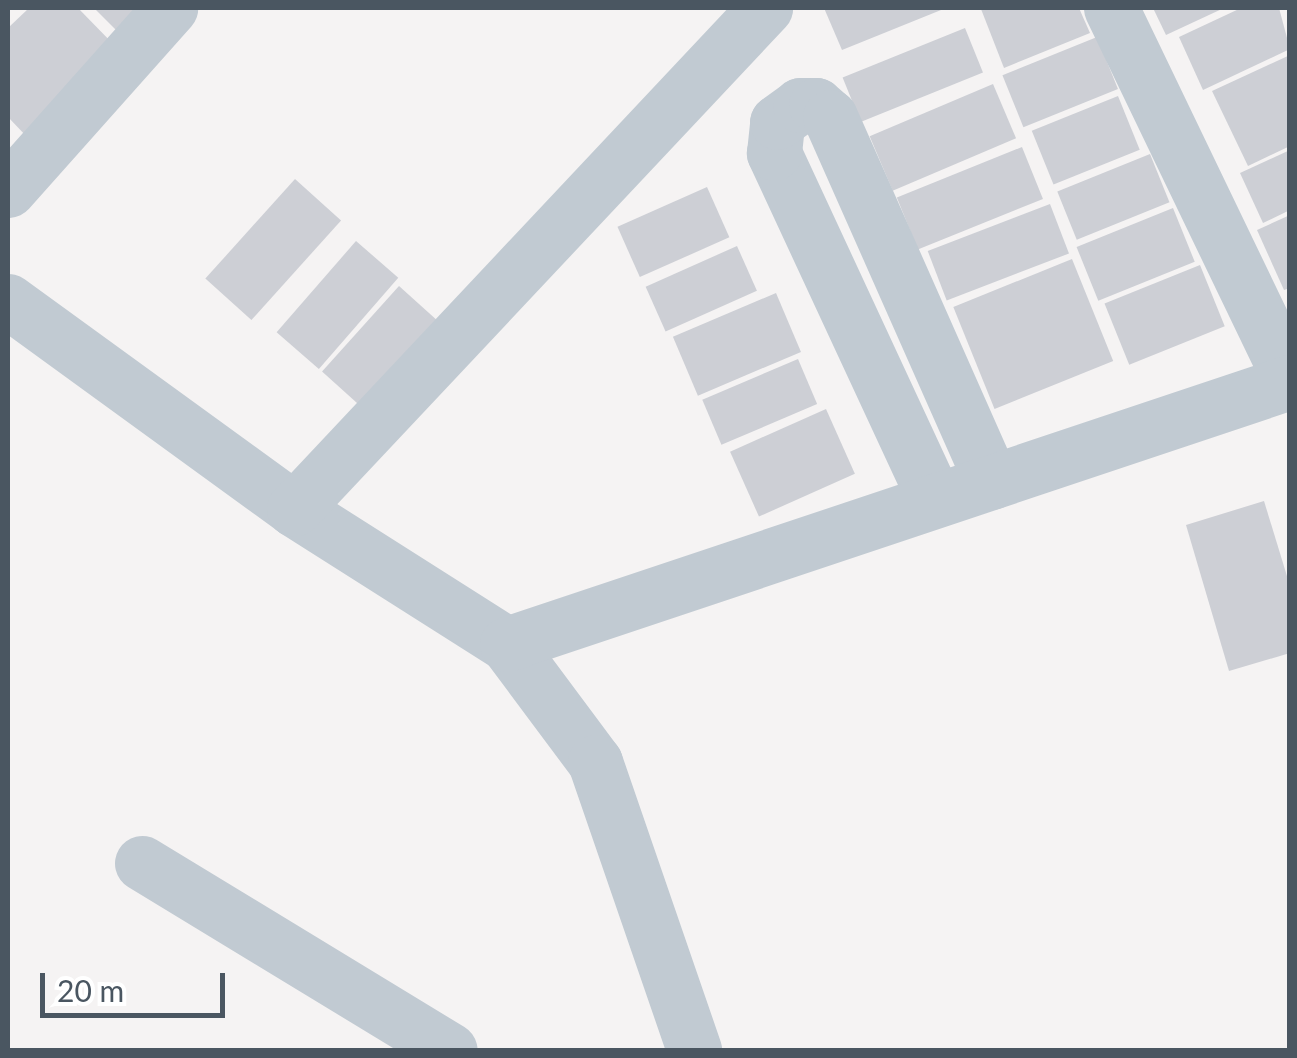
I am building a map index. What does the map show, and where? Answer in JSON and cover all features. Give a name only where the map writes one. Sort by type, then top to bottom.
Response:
[{"type":"street","points":[[8,190],[170,8]]},
{"type":"street","points":[[294,508],[766,8]]},
{"type":"street","points":[[507,644],[1290,381],[1110,8]]},
{"type":"street","points":[[935,500],[774,153],[777,122],[800,105],[816,105],[830,117],[992,482]]},
{"type":"street","points":[[8,301],[294,508],[507,644],[595,762],[694,1050]]},
{"type":"street","points":[[898,423],[954,398]]},
{"type":"street","points":[[142,862],[450,1050]]},
{"type":"building","points":[[29,8],[78,8],[118,49],[28,138],[8,117],[8,28]]},
{"type":"building","points":[[94,8],[157,8],[125,39]]},
{"type":"building","points":[[824,8],[946,8],[842,50]]},
{"type":"building","points":[[1079,8],[1090,33],[1004,68],[981,9]]},
{"type":"building","points":[[1153,8],[1224,8],[1166,35]]},
{"type":"building","points":[[1241,8],[1279,8],[1290,49],[1203,90],[1179,37]]},
{"type":"building","points":[[965,28],[983,73],[861,122],[843,77]]},
{"type":"building","points":[[1097,37],[1118,89],[1023,127],[1002,75]]},
{"type":"building","points":[[1290,55],[1290,146],[1248,166],[1212,91]]},
{"type":"building","points":[[993,84],[1016,138],[893,191],[870,136]]},
{"type":"building","points":[[1118,96],[1140,150],[1053,185],[1032,131]]},
{"type":"building","points":[[1022,147],[1043,199],[918,249],[897,198]]},
{"type":"building","points":[[1290,150],[1290,210],[1263,223],[1240,173]]},
{"type":"building","points":[[1150,154],[1169,202],[1077,240],[1057,191]]},
{"type":"building","points":[[295,179],[341,220],[251,320],[205,279]]},
{"type":"building","points":[[707,187],[729,237],[640,277],[617,227]]},
{"type":"building","points":[[1050,204],[1069,253],[947,300],[928,251]]},
{"type":"building","points":[[1173,208],[1195,262],[1098,301],[1077,247]]},
{"type":"building","points":[[1290,215],[1290,288],[1284,290],[1257,230]]},
{"type":"building","points":[[356,241],[398,278],[319,369],[277,332]]},
{"type":"building","points":[[737,246],[757,291],[666,331],[646,287]]},
{"type":"building","points":[[1072,259],[1113,361],[995,409],[953,307]]},
{"type":"building","points":[[1200,265],[1225,326],[1129,365],[1105,304]]},
{"type":"building","points":[[399,286],[443,325],[366,411],[322,371]]},
{"type":"building","points":[[776,293],[801,352],[698,396],[673,337]]},
{"type":"building","points":[[798,359],[817,404],[721,445],[702,400]]},
{"type":"building","points":[[826,409],[855,474],[759,517],[730,452]]},
{"type":"building","points":[[1264,501],[1290,586],[1290,653],[1229,671],[1186,525]]}]
